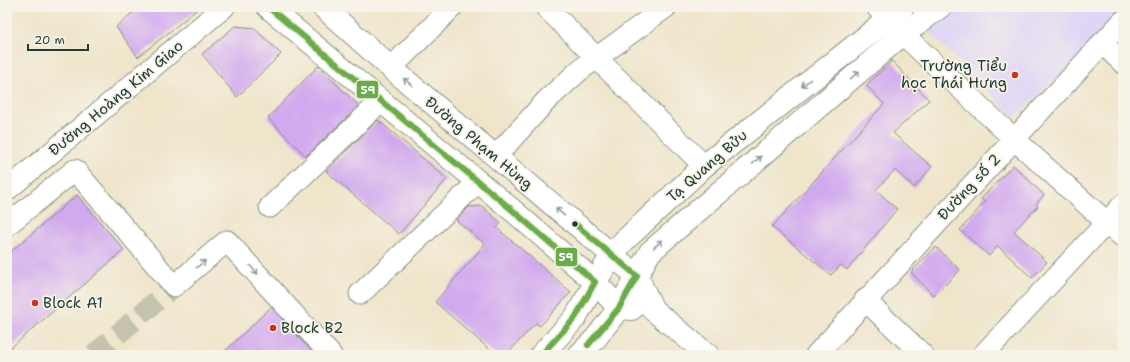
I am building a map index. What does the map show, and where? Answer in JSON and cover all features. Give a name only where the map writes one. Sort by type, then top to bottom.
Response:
[{"type":"main road","name":"Đường Phạm Hùng","points":[[268,7],[478,182],[595,282],[619,308]]},
{"type":"main road","name":"Đường Phạm Hùng","points":[[323,7],[390,68],[496,156],[611,256],[637,276]]},
{"type":"main road","name":"Tạ Quang Bửu","points":[[579,355],[596,338],[619,308],[650,252],[902,34],[940,7]]},
{"type":"main road","name":"Tạ Quang Bửu","points":[[541,355],[575,318],[611,256],[624,241],[704,166],[889,11]]},
{"type":"main road","points":[[637,276],[653,310],[708,355]]},
{"type":"main road","points":[[619,308],[653,310]]},
{"type":"street","name":"Đường Hoàng Kim Giao","points":[[7,190],[224,7]]},
{"type":"street","points":[[390,68],[452,7]]},
{"type":"street","points":[[546,7],[704,166]]},
{"type":"street","points":[[496,156],[547,100],[580,70],[666,7]]},
{"type":"street","points":[[889,11],[902,34],[1014,139],[1123,237]]},
{"type":"street","name":"Đường số 2","points":[[816,355],[1123,21]]},
{"type":"street","points":[[1102,43],[1123,63]]},
{"type":"street","points":[[270,207],[381,101]]},
{"type":"street","points":[[7,225],[75,170],[174,286],[227,241],[331,355]]},
{"type":"street","points":[[360,294],[478,182]]},
{"type":"street","points":[[983,355],[1123,205]]},
{"type":"street","points":[[865,300],[922,355]]},
{"type":"shaded area","name":"Trường Tiểu học Thái Hưng","points":[[963,7],[1123,7],[1123,15],[1014,118],[928,31]]},
{"type":"building","points":[[139,7],[200,7],[138,57],[116,27]]},
{"type":"building","points":[[235,26],[254,28],[281,54],[237,97],[202,54]]},
{"type":"building","points":[[892,61],[929,100],[893,133],[932,167],[914,188],[895,170],[876,190],[897,209],[847,270],[841,265],[831,275],[772,227],[884,104],[866,85]]},
{"type":"building","points":[[318,66],[359,106],[306,156],[268,118]]},
{"type":"building","points":[[378,120],[447,179],[399,234],[326,171]]},
{"type":"building","points":[[1013,165],[1044,195],[1036,204],[1038,206],[1014,231],[1047,262],[1032,278],[998,246],[989,256],[960,230],[985,202],[981,199]]},
{"type":"building","name":"Block A1","points":[[77,195],[124,250],[7,351],[7,255]]},
{"type":"building","points":[[482,206],[501,223],[497,228],[571,292],[540,326],[536,323],[506,355],[496,355],[435,302],[485,244],[456,220],[469,207]]},
{"type":"building","points":[[936,247],[960,270],[934,296],[911,272]]},
{"type":"building","name":"Block B2","points":[[271,307],[315,355],[221,355]]},
{"type":"tunnel","points":[[94,355],[174,286]]},
{"type":"transit line","name":"59","points":[[268,7],[511,209],[595,282],[575,318],[541,355]]},
{"type":"transit line","name":"59","points":[[575,224],[637,276],[619,308],[588,345]]},
{"type":"place","name":"Trường Tiểu học Thái Hưng","points":[[1015,75]]},
{"type":"place","name":"Block A1","points":[[35,303]]},
{"type":"place","name":"Block B2","points":[[273,328]]}]
